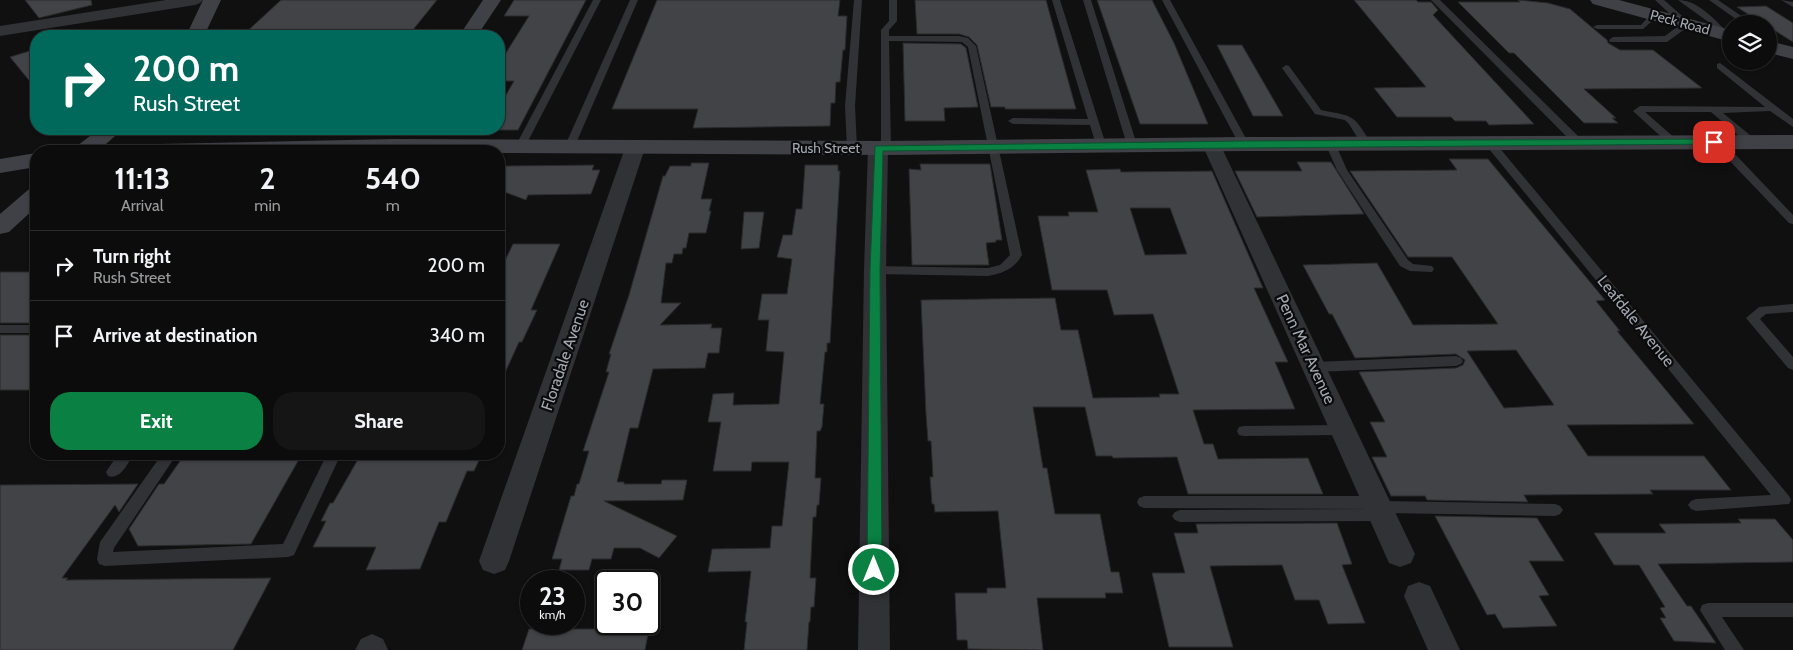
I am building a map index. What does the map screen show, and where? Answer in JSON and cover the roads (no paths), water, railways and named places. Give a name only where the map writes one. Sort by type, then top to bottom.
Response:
[{"type":"street","points":[[0,31],[195,0]]},
{"type":"street","points":[[198,30],[212,0]]},
{"type":"street","points":[[472,30],[492,0]]},
{"type":"street","name":"Peck Road","points":[[1599,0],[1657,8],[1686,24],[1722,34]]},
{"type":"street","points":[[1777,48],[1793,53]]},
{"type":"street","points":[[93,145],[105,135]]},
{"type":"street","name":"Rush Street","points":[[506,148],[882,148],[1330,143],[1793,142]]},
{"type":"street","name":"Rush Street","points":[[377,145],[390,143],[416,145]]},
{"type":"street","name":"Penn Mar Avenue","points":[[1211,144],[1400,554]]},
{"type":"street","name":"Floradale Avenue","points":[[494,560],[635,148]]},
{"type":"street","points":[[874,650],[875,270],[882,148]]},
{"type":"street","points":[[0,166],[30,161]]},
{"type":"street","points":[[0,227],[30,200]]},
{"type":"street","points":[[1419,596],[1444,650]]},
{"type":"lane","points":[[506,148],[596,0]]},
{"type":"lane","points":[[569,148],[634,0]]},
{"type":"lane","points":[[852,148],[850,106],[858,0]]},
{"type":"lane","points":[[882,148],[885,30],[893,20],[893,0]]},
{"type":"lane","points":[[1056,0],[1100,145]]},
{"type":"lane","points":[[1088,0],[1132,145]]},
{"type":"lane","points":[[1166,0],[1244,144]]},
{"type":"lane","points":[[1436,0],[1578,142]]},
{"type":"lane","points":[[1682,0],[1710,19],[1722,30]]},
{"type":"lane","points":[[1712,0],[1734,15]]},
{"type":"lane","points":[[1785,0],[1793,5]]},
{"type":"lane","points":[[1597,27],[1643,26],[1657,8]]},
{"type":"lane","points":[[1613,40],[1667,39],[1686,24]]},
{"type":"lane","points":[[875,270],[988,272],[1002,269],[1012,263],[1016,255],[972,46],[959,39],[885,38]]},
{"type":"lane","points":[[1720,66],[1793,124]]},
{"type":"lane","points":[[1286,68],[1318,112],[1324,115],[1348,118],[1353,122],[1366,143]]},
{"type":"lane","points":[[1674,142],[1638,111],[1640,109],[1765,110],[1772,108]]},
{"type":"lane","points":[[1713,109],[1752,142]]},
{"type":"lane","points":[[1013,121],[1094,122]]},
{"type":"lane","name":"Leafdale Avenue","points":[[1489,142],[1784,500],[1696,505]]},
{"type":"lane","points":[[1714,142],[1729,154],[1793,221]]},
{"type":"lane","points":[[1330,143],[1347,177],[1404,263],[1410,267],[1428,269]]},
{"type":"lane","points":[[1793,308],[1763,310],[1752,318],[1793,365]]},
{"type":"lane","points":[[0,329],[30,328]]},
{"type":"lane","points":[[1315,367],[1456,361]]},
{"type":"lane","points":[[1244,431],[1344,430]]},
{"type":"lane","points":[[113,472],[122,460]]},
{"type":"lane","points":[[166,460],[106,547],[105,559],[288,550],[331,460]]},
{"type":"lane","points":[[1144,502],[1554,510]]},
{"type":"lane","points":[[1180,516],[1379,508]]},
{"type":"lane","points":[[1735,650],[1708,610],[1793,611]]}]
